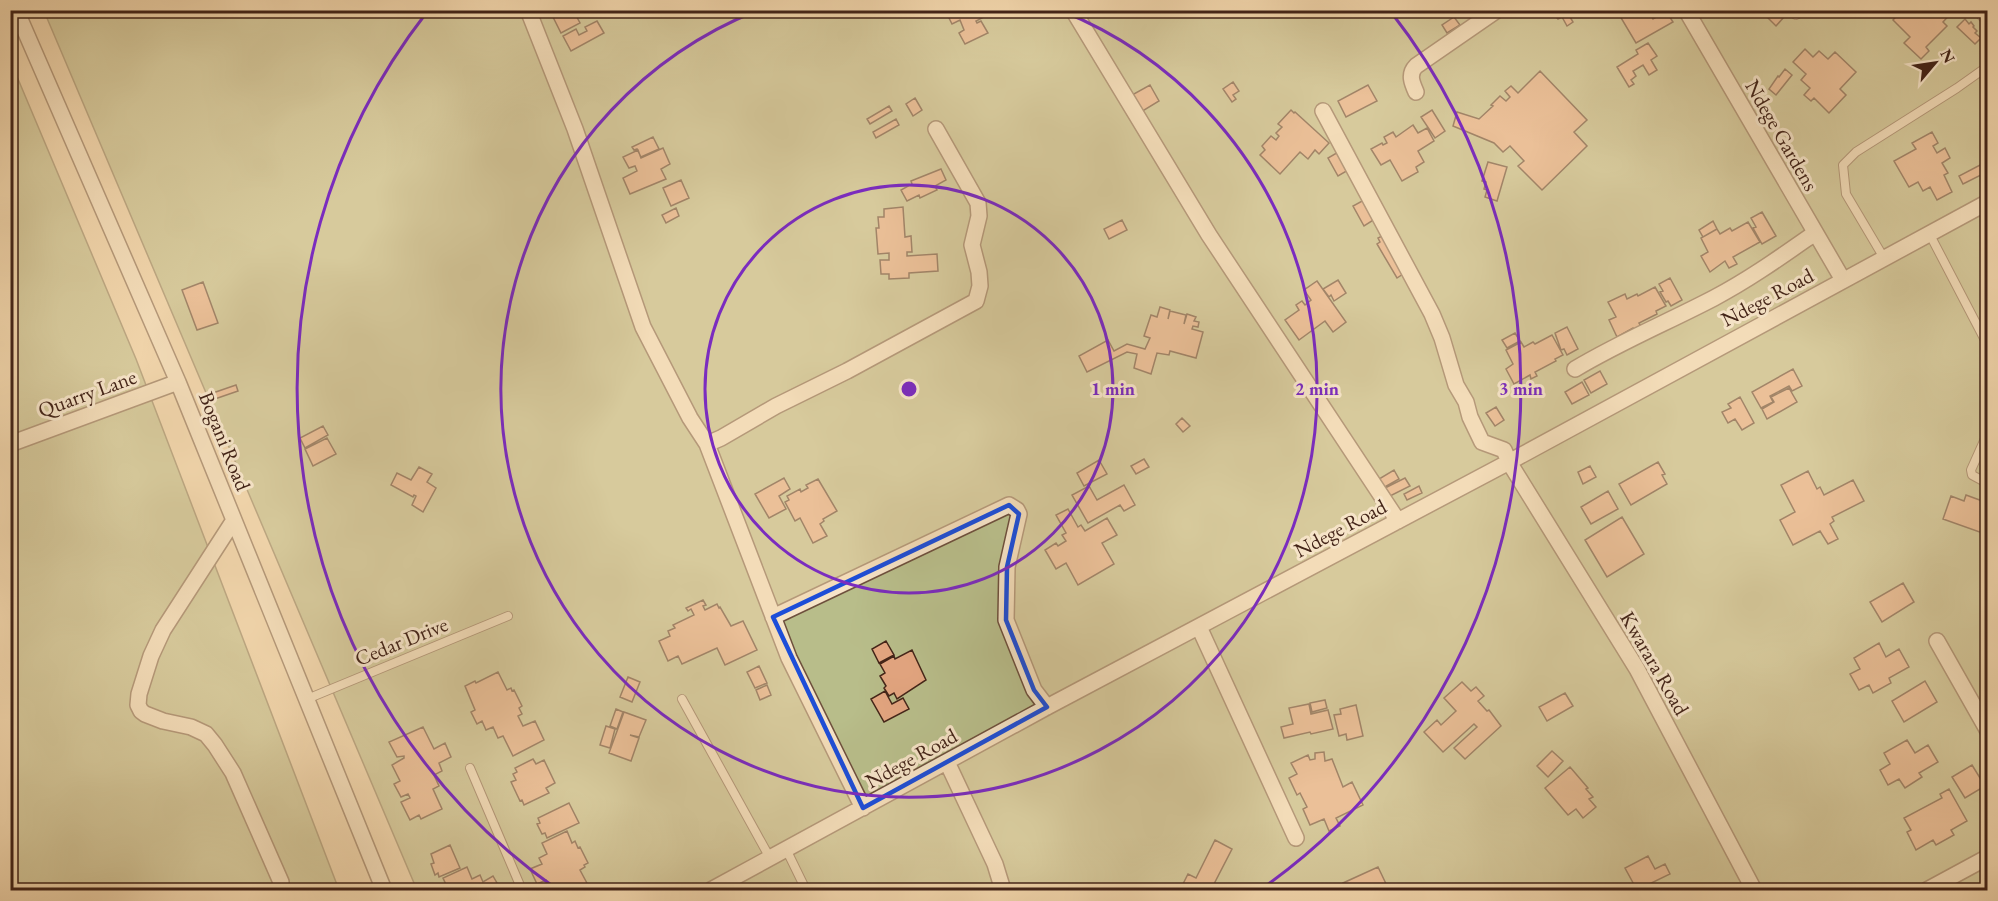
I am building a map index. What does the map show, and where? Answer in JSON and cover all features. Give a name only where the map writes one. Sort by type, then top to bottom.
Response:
[{"type":"street","points":[[528,10],[575,129],[643,327],[690,418],[707,444],[789,658],[863,808]]},
{"type":"street","points":[[1072,10],[1209,235],[1398,521]]},
{"type":"street","points":[[1416,92],[1411,77],[1412,70],[1497,10]]},
{"type":"street","name":"Ndege Gardens","points":[[1686,10],[1843,280]]},
{"type":"street","name":"Bogani Road","points":[[15,16],[178,382],[384,891]]},
{"type":"street","name":"Kwarara Road","points":[[1323,111],[1432,314],[1456,385],[1466,402],[1470,417],[1482,442],[1504,450],[1509,462],[1637,669],[1754,891]]},
{"type":"street","points":[[707,444],[976,301],[980,286],[980,272],[972,245],[979,216],[978,203],[936,129]]},
{"type":"street","name":"Ndege Road","points":[[711,891],[1047,707],[1509,462],[1988,202]]},
{"type":"street","points":[[1575,369],[1610,348],[1716,297],[1765,268],[1815,233]]},
{"type":"street","name":"Quarry Lane","points":[[10,444],[178,382]]},
{"type":"street","points":[[773,617],[1010,505],[1019,514],[1007,567],[1005,620],[1034,690],[1047,707]]},
{"type":"street","points":[[234,520],[163,630],[151,656],[139,694],[138,705],[145,714],[163,721],[191,727],[206,734],[215,745],[233,773],[281,882],[281,891]]},
{"type":"street","points":[[1199,627],[1296,838]]},
{"type":"street","points":[[1937,641],[1988,731]]},
{"type":"street","points":[[947,762],[995,864],[1003,891]]},
{"type":"street","points":[[1927,891],[1988,857]]},
{"type":"lane","points":[[1796,15],[1805,10]]},
{"type":"lane","points":[[1976,10],[1988,23]]},
{"type":"lane","points":[[1884,258],[1846,194],[1844,165],[1856,152],[1988,66]]},
{"type":"lane","points":[[1929,233],[1988,346]]},
{"type":"lane","points":[[1984,482],[1972,476],[1971,470],[1988,432]]},
{"type":"lane","name":"Cedar Drive","points":[[307,699],[508,616]]},
{"type":"lane","points":[[682,699],[770,858]]},
{"type":"lane","points":[[470,768],[522,891]]},
{"type":"lane","points":[[786,849],[806,891]]},
{"type":"highlighted area","points":[[1009,505],[1019,514],[1007,567],[1006,620],[1034,690],[1047,707],[863,808],[773,617]]},
{"type":"green space","points":[[44,11],[1987,11],[1987,890],[417,890]]},
{"type":"green space","points":[[10,60],[136,359],[339,890],[11,890]]},
{"type":"building","points":[[566,10],[573,10],[580,23],[561,33],[553,17]]},
{"type":"building","points":[[945,10],[984,10],[981,12],[984,17],[976,21],[977,23],[981,21],[988,33],[965,44],[959,33],[964,30],[960,20],[952,24]]},
{"type":"building","points":[[1550,10],[1566,10],[1573,22],[1567,26],[1562,17],[1558,19]]},
{"type":"building","points":[[1603,10],[1648,10],[1653,19],[1666,11],[1673,22],[1636,43],[1617,11],[1606,17]]},
{"type":"building","points":[[1766,10],[1777,10],[1784,17],[1776,26],[1763,13]]},
{"type":"building","points":[[1902,10],[1954,10],[1943,22],[1947,26],[1926,47],[1929,51],[1921,59],[1904,43],[1910,37],[1893,20]]},
{"type":"building","points":[[1454,17],[1460,25],[1447,33],[1442,25]]},
{"type":"building","points":[[1965,19],[1969,24],[1971,22],[1977,31],[1975,33],[1981,38],[1975,44],[1957,27]]},
{"type":"building","points":[[597,21],[604,33],[571,51],[563,36],[576,29],[579,35],[587,31],[585,27]]},
{"type":"building","points":[[1648,43],[1657,56],[1651,60],[1657,70],[1649,75],[1643,65],[1633,71],[1636,76],[1631,80],[1634,84],[1629,87],[1617,67],[1638,54],[1636,50]]},
{"type":"building","points":[[1805,49],[1813,57],[1819,51],[1828,59],[1835,52],[1856,72],[1840,89],[1846,95],[1829,113],[1814,98],[1811,101],[1804,95],[1810,88],[1801,80],[1806,74],[1793,62]]},
{"type":"building","points":[[1785,69],[1792,75],[1776,95],[1769,89]]},
{"type":"building","points":[[1540,71],[1587,120],[1574,132],[1587,146],[1542,190],[1518,166],[1524,161],[1510,146],[1503,152],[1494,143],[1453,126],[1457,112],[1479,119],[1500,96],[1506,101],[1510,97],[1505,91],[1511,86],[1518,93]]},
{"type":"building","points":[[1233,82],[1239,91],[1233,95],[1236,99],[1232,102],[1223,89]]},
{"type":"building","points":[[1150,85],[1159,101],[1141,112],[1132,95]]},
{"type":"building","points":[[1368,85],[1377,101],[1346,117],[1338,101]]},
{"type":"building","points":[[915,98],[922,110],[913,116],[906,104]]},
{"type":"building","points":[[889,106],[892,111],[870,124],[867,119]]},
{"type":"building","points":[[1291,110],[1329,143],[1319,154],[1315,150],[1308,159],[1300,152],[1280,174],[1260,155],[1265,150],[1262,146],[1271,136],[1276,140],[1279,136],[1276,133],[1282,127],[1278,124]]},
{"type":"building","points":[[1432,110],[1445,131],[1435,138],[1421,117]]},
{"type":"building","points":[[896,119],[899,125],[876,138],[873,132]]},
{"type":"building","points":[[1413,125],[1418,133],[1427,128],[1434,141],[1418,151],[1424,162],[1416,167],[1418,172],[1402,181],[1390,160],[1381,165],[1371,149],[1387,143],[1384,137],[1393,132],[1396,137]]},
{"type":"building","points":[[1932,132],[1938,143],[1933,146],[1937,153],[1945,148],[1950,158],[1942,163],[1948,173],[1944,175],[1952,192],[1937,200],[1930,187],[1923,191],[1918,182],[1909,187],[1894,161],[1916,149],[1912,143]]},
{"type":"building","points":[[653,137],[659,149],[641,157],[637,149],[634,150],[632,147]]},
{"type":"building","points":[[663,148],[670,164],[661,169],[666,179],[630,194],[623,178],[637,171],[635,166],[629,168],[623,157],[638,150],[641,158]]},
{"type":"building","points":[[1340,151],[1350,169],[1338,176],[1328,158]]},
{"type":"building","points":[[1488,162],[1507,167],[1497,201],[1485,197],[1486,182],[1482,181]]},
{"type":"building","points":[[1982,164],[1987,172],[1963,184],[1959,176]]},
{"type":"building","points":[[941,169],[946,180],[935,186],[937,190],[907,201],[901,190],[912,184],[911,181]]},
{"type":"building","points":[[681,180],[689,198],[671,206],[663,188]]},
{"type":"building","points":[[1364,200],[1375,219],[1364,226],[1353,206]]},
{"type":"building","points":[[903,207],[905,237],[911,236],[912,252],[907,252],[907,256],[937,254],[938,271],[909,273],[909,278],[889,279],[889,274],[881,274],[880,260],[889,260],[889,253],[878,254],[876,228],[879,228],[878,217],[884,217],[884,209]]},
{"type":"building","points":[[676,208],[679,216],[666,223],[662,215]]},
{"type":"building","points":[[1762,212],[1776,236],[1762,244],[1753,228],[1756,227],[1751,218]]},
{"type":"building","points":[[1122,220],[1127,230],[1109,239],[1104,229]]},
{"type":"building","points":[[1713,221],[1717,229],[1703,237],[1699,230]]},
{"type":"building","points":[[1748,222],[1760,242],[1733,257],[1737,264],[1729,268],[1725,261],[1710,272],[1701,256],[1708,252],[1701,238],[1717,229],[1720,234],[1730,228],[1732,231]]},
{"type":"building","points":[[1384,235],[1406,272],[1397,278],[1377,244],[1380,242],[1378,238]]},
{"type":"building","points":[[1670,278],[1682,300],[1671,306],[1660,292],[1663,291],[1659,284]]},
{"type":"building","points":[[1338,280],[1346,293],[1334,301],[1331,295],[1329,297],[1323,289]]},
{"type":"building","points":[[1317,281],[1346,322],[1333,332],[1325,321],[1299,340],[1285,320],[1299,310],[1296,305],[1302,301],[1305,305],[1311,300],[1304,290]]},
{"type":"building","points":[[203,282],[218,323],[197,330],[182,290]]},
{"type":"building","points":[[1655,287],[1666,306],[1656,311],[1657,314],[1639,323],[1642,328],[1635,332],[1633,328],[1617,337],[1609,320],[1616,317],[1608,302],[1625,294],[1627,299],[1637,294],[1638,296]]},
{"type":"building","points":[[1160,307],[1170,310],[1168,319],[1170,311],[1186,315],[1184,324],[1187,314],[1196,317],[1194,321],[1199,322],[1198,327],[1193,326],[1192,329],[1203,332],[1196,358],[1170,351],[1169,355],[1157,353],[1151,374],[1134,368],[1137,354],[1127,352],[1087,372],[1079,356],[1108,340],[1114,351],[1127,344],[1145,349],[1150,338],[1144,336],[1151,315],[1157,317]]},
{"type":"building","points":[[1567,327],[1578,349],[1567,355],[1564,349],[1561,350],[1555,333]]},
{"type":"building","points":[[1515,333],[1520,341],[1507,348],[1502,340]]},
{"type":"building","points":[[1552,335],[1563,355],[1535,372],[1537,376],[1531,379],[1530,375],[1514,384],[1506,369],[1513,364],[1506,350],[1521,342],[1524,347],[1533,342],[1535,344]]},
{"type":"building","points":[[1793,369],[1802,386],[1792,391],[1789,386],[1770,396],[1773,402],[1761,408],[1752,392]]},
{"type":"building","points":[[1600,371],[1607,384],[1591,393],[1584,380]]},
{"type":"building","points":[[1582,382],[1589,395],[1572,404],[1565,392]]},
{"type":"building","points":[[236,385],[238,391],[209,401],[207,395]]},
{"type":"building","points":[[1789,388],[1797,402],[1767,419],[1762,409],[1774,402],[1771,397]]},
{"type":"building","points":[[1740,397],[1754,423],[1742,430],[1735,419],[1728,423],[1722,412],[1731,408],[1728,404]]},
{"type":"building","points":[[1496,407],[1504,420],[1495,426],[1486,413]]},
{"type":"building","points":[[1182,418],[1190,426],[1183,432],[1176,424]]},
{"type":"building","points":[[323,426],[328,435],[305,448],[300,438]]},
{"type":"building","points":[[327,438],[336,454],[313,466],[305,449]]},
{"type":"building","points":[[1144,459],[1149,467],[1136,474],[1131,466]]},
{"type":"building","points":[[1099,460],[1107,474],[1084,486],[1077,473]]},
{"type":"building","points":[[1658,462],[1665,474],[1662,475],[1667,484],[1631,505],[1619,484]]},
{"type":"building","points":[[1590,466],[1596,477],[1583,484],[1578,472]]},
{"type":"building","points":[[419,467],[432,474],[427,482],[436,488],[423,512],[412,505],[416,496],[413,497],[391,485],[397,473],[411,480]]},
{"type":"building","points":[[1394,470],[1399,479],[1383,488],[1379,479]]},
{"type":"building","points":[[1808,471],[1817,489],[1820,487],[1824,495],[1853,480],[1864,501],[1832,517],[1834,521],[1830,524],[1838,539],[1828,544],[1820,531],[1793,545],[1780,520],[1795,512],[1781,485]]},
{"type":"building","points":[[784,478],[790,489],[779,496],[786,509],[769,518],[755,494]]},
{"type":"building","points":[[1405,478],[1410,486],[1390,496],[1385,488]]},
{"type":"building","points":[[818,479],[837,511],[823,519],[824,521],[820,524],[827,536],[813,543],[800,518],[795,521],[785,502],[789,500],[787,496],[800,489],[801,492],[808,488],[806,485]]},
{"type":"building","points":[[1124,485],[1135,505],[1124,511],[1120,505],[1088,523],[1072,495],[1089,486],[1097,500]]},
{"type":"building","points":[[1419,486],[1422,493],[1407,500],[1404,494]]},
{"type":"building","points":[[1608,491],[1618,509],[1591,524],[1581,507]]},
{"type":"building","points":[[1966,495],[1985,502],[1983,507],[1988,509],[1988,535],[1943,519],[1951,496],[1964,501]]},
{"type":"building","points":[[1068,509],[1078,527],[1081,525],[1085,531],[1107,518],[1117,535],[1102,543],[1114,564],[1078,585],[1066,563],[1056,569],[1045,550],[1056,543],[1058,546],[1066,541],[1062,535],[1066,533],[1056,515]]},
{"type":"building","points":[[1622,517],[1644,554],[1607,577],[1585,540]]},
{"type":"building","points":[[1903,583],[1914,602],[1882,622],[1870,602]]},
{"type":"building","points":[[703,600],[706,605],[703,606],[705,610],[717,604],[731,626],[743,621],[757,650],[725,665],[717,648],[682,664],[678,656],[668,661],[659,641],[670,636],[668,631],[675,628],[673,625],[694,615],[691,609],[688,611],[686,608]]},
{"type":"building","points":[[886,641],[894,655],[879,663],[872,649]]},
{"type":"building","points":[[1879,643],[1886,657],[1899,649],[1909,667],[1889,678],[1891,683],[1873,693],[1869,685],[1859,690],[1850,674],[1860,669],[1854,658]]},
{"type":"building","points":[[912,650],[926,680],[897,699],[894,693],[889,696],[880,676],[885,673],[880,664]]},
{"type":"building","points":[[759,666],[767,683],[755,688],[747,672]]},
{"type":"building","points":[[498,672],[507,690],[511,688],[512,691],[514,690],[522,706],[519,708],[522,714],[518,716],[523,726],[535,721],[544,740],[513,756],[503,736],[498,738],[493,727],[486,730],[482,721],[477,724],[471,712],[475,710],[465,686]]},
{"type":"building","points":[[628,677],[640,682],[632,702],[620,697]]},
{"type":"building","points":[[1925,681],[1937,702],[1904,722],[1892,701]]},
{"type":"building","points":[[1462,682],[1471,691],[1476,687],[1484,696],[1478,701],[1487,711],[1489,710],[1501,726],[1465,759],[1454,748],[1477,727],[1474,724],[1443,752],[1424,732],[1437,720],[1441,725],[1456,711],[1444,698]]},
{"type":"building","points":[[767,685],[771,695],[760,700],[756,690]]},
{"type":"building","points":[[885,691],[892,704],[903,698],[909,709],[884,722],[871,699]]},
{"type":"building","points":[[1565,693],[1573,706],[1547,721],[1539,707]]},
{"type":"building","points":[[1325,700],[1327,708],[1312,712],[1310,703]]},
{"type":"building","points":[[1309,704],[1311,714],[1328,710],[1333,729],[1284,738],[1281,727],[1293,724],[1289,708]]},
{"type":"building","points":[[1356,705],[1363,736],[1347,740],[1346,734],[1339,736],[1334,715],[1341,714],[1340,709]]},
{"type":"building","points":[[616,709],[623,712],[617,729],[610,726]]},
{"type":"building","points":[[624,712],[646,720],[639,737],[630,735],[639,738],[631,761],[609,753]]},
{"type":"building","points":[[606,726],[615,729],[610,748],[600,745]]},
{"type":"building","points":[[423,727],[434,749],[445,743],[451,757],[439,763],[442,771],[434,775],[439,786],[433,789],[442,809],[421,819],[419,815],[410,820],[401,802],[410,798],[408,794],[401,797],[394,784],[400,781],[392,765],[404,756],[397,757],[389,742]]},
{"type":"building","points":[[1907,740],[1915,753],[1928,745],[1938,762],[1919,773],[1922,777],[1905,788],[1899,779],[1888,785],[1880,770],[1890,764],[1884,753]]},
{"type":"building","points":[[1552,751],[1563,761],[1548,777],[1537,766]]},
{"type":"building","points":[[1324,752],[1325,761],[1332,759],[1343,787],[1352,782],[1363,805],[1336,818],[1340,826],[1329,831],[1324,819],[1310,825],[1303,809],[1307,807],[1300,793],[1297,795],[1289,778],[1297,774],[1291,763],[1308,755],[1310,760],[1315,759],[1315,753]]},
{"type":"building","points":[[533,759],[536,764],[544,760],[555,783],[546,788],[549,793],[524,805],[511,782],[516,780],[513,774],[517,772],[515,768]]},
{"type":"building","points":[[1972,765],[1985,786],[1965,798],[1952,777]]},
{"type":"building","points":[[1570,767],[1588,788],[1586,789],[1593,797],[1589,799],[1596,807],[1583,818],[1576,809],[1568,815],[1545,788]]},
{"type":"building","points":[[1949,789],[1967,821],[1951,830],[1954,835],[1936,845],[1933,840],[1916,850],[1907,832],[1911,830],[1904,818],[1942,798],[1940,794]]},
{"type":"building","points":[[569,803],[579,823],[547,838],[537,824],[540,823],[538,818]]},
{"type":"building","points":[[567,831],[572,843],[575,841],[578,848],[580,847],[588,863],[580,870],[588,885],[576,890],[555,890],[553,887],[550,889],[546,880],[537,884],[530,869],[542,864],[539,858],[547,854],[542,843]]},
{"type":"building","points":[[1215,840],[1232,849],[1213,886],[1217,888],[1216,890],[1180,890],[1188,874],[1196,878]]},
{"type":"building","points":[[450,845],[460,868],[439,877],[438,873],[435,875],[431,864],[434,863],[431,854]]},
{"type":"building","points":[[1648,856],[1655,869],[1665,864],[1670,874],[1637,890],[1625,868]]},
{"type":"building","points":[[467,867],[472,879],[480,875],[483,882],[493,876],[501,890],[446,890],[448,889],[443,878]]},
{"type":"building","points":[[1378,867],[1389,890],[1346,890],[1343,883]]}]
